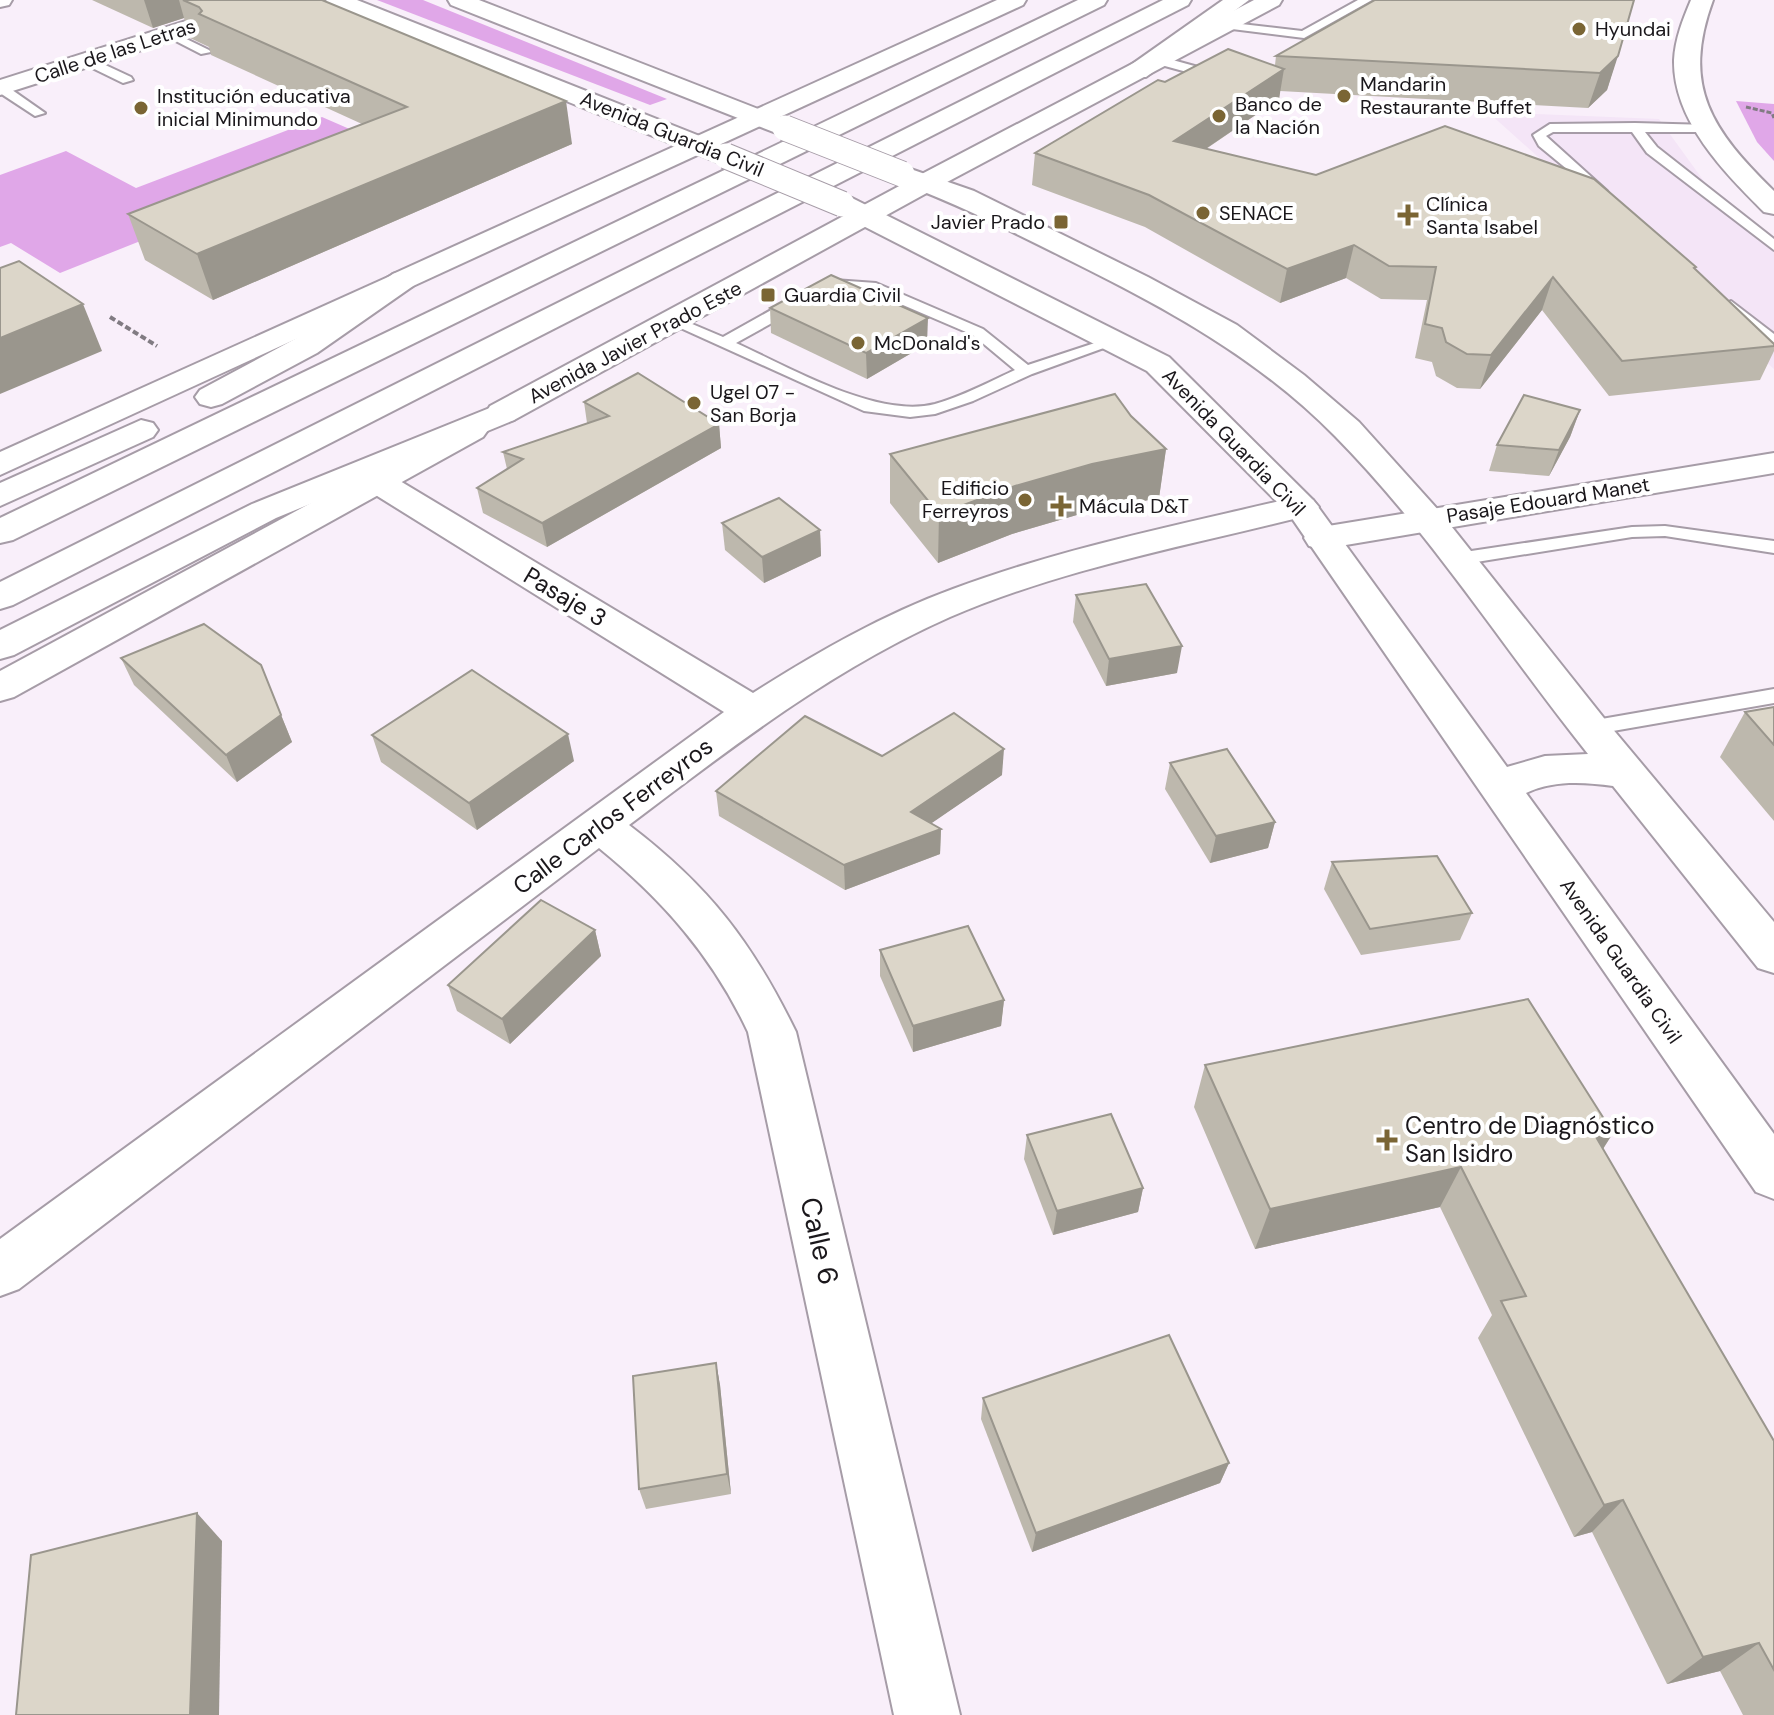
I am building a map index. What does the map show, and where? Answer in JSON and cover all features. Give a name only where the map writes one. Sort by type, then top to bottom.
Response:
[{"type":"main road","name":"Avenida Guardia Civil","points":[[337,0],[855,210],[1158,364],[1312,523],[1774,1176]]},
{"type":"main road","name":"Avenida Guardia Civil","points":[[459,0],[964,197],[1138,283],[1226,331],[1293,382],[1347,429],[1427,520],[1593,732],[1772,949]]},
{"type":"main road","points":[[0,465],[1015,0]]},
{"type":"main road","points":[[0,532],[1096,0]]},
{"type":"main road","points":[[0,597],[1180,0]]},
{"type":"main road","points":[[1148,66],[1238,0]]},
{"type":"main road","name":"Avenida Javier Prado Este","points":[[0,688],[673,321],[855,210],[914,178],[1148,66],[1271,0]]},
{"type":"main road","points":[[1702,0],[1685,43],[1691,95],[1705,128],[1743,176],[1774,206]]},
{"type":"main road","name":"Calle de las Letras","points":[[0,88],[170,34],[265,9]]},
{"type":"main road","points":[[0,496],[248,378],[342,324],[403,280]]},
{"type":"main road","points":[[0,646],[264,511],[502,413]]},
{"type":"main road","name":"Pasaje Edouard Manet","points":[[1312,523],[1427,520],[1774,463]]},
{"type":"main road","name":"Pasaje 3","points":[[378,482],[753,711]]},
{"type":"main road","name":"Calle Carlos Ferreyros","points":[[0,1271],[753,711],[853,649],[966,596],[1041,571],[1312,523]]},
{"type":"main road","points":[[1489,773],[1508,762],[1576,749],[1593,732]]},
{"type":"main road","points":[[1489,773],[1516,777],[1588,766],[1627,773]]},
{"type":"main road","name":"Calle 6","points":[[600,826],[634,852],[687,901],[722,940],[751,984],[772,1032],[927,1715]]},
{"type":"lane","points":[[1224,25],[1304,35],[1366,0]]},
{"type":"lane","points":[[170,34],[205,52]]},
{"type":"lane","points":[[86,60],[127,80]]},
{"type":"lane","points":[[1148,66],[1216,76]]},
{"type":"lane","points":[[0,88],[39,113]]},
{"type":"lane","points":[[1635,127],[1652,150],[1774,246]]},
{"type":"lane","points":[[1613,203],[1544,143],[1539,135],[1550,128],[1705,128]]},
{"type":"lane","points":[[726,342],[819,289],[855,283],[871,286],[978,332],[1026,371]]},
{"type":"lane","points":[[1717,293],[1774,342]]},
{"type":"lane","points":[[673,321],[870,408],[897,410],[935,409],[1026,371],[1115,341]]},
{"type":"lane","points":[[1458,559],[1632,532],[1665,531],[1774,547]]},
{"type":"lane","points":[[1593,732],[1774,696]]},
{"type":"path","points":[[110,317],[165,351]]},
{"type":"shaded area","points":[[377,0],[423,0],[667,99],[650,105]]},
{"type":"shaded area","points":[[1736,101],[1774,104],[1774,161],[1757,142]]},
{"type":"shaded area","points":[[1488,112],[1659,119],[1711,191],[1774,240],[1774,369]]},
{"type":"shaded area","points":[[322,117],[384,144],[60,273],[11,243],[0,247],[0,175],[66,151],[136,188]]},
{"type":"building","points":[[183,0],[322,0],[566,101],[197,254],[128,214],[407,107],[199,14],[202,11],[199,7]]},
{"type":"building","points":[[1375,0],[1634,0],[1618,56],[1600,73],[1276,56]]},
{"type":"building","points":[[1228,49],[1284,69],[1174,141],[1316,175],[1445,126],[1594,179],[1696,267],[1774,346],[1622,361],[1553,277],[1491,355],[1467,354],[1446,342],[1442,328],[1425,324],[1436,267],[1389,266],[1354,245],[1287,269],[1149,195],[1035,153],[1158,80],[1165,82]]},
{"type":"building","points":[[19,261],[83,304],[0,338],[0,268]]},
{"type":"building","points":[[831,275],[928,318],[866,353],[770,308]]},
{"type":"building","points":[[638,373],[719,424],[542,523],[477,488],[523,459],[503,452],[609,416],[584,402]]},
{"type":"building","points":[[1115,394],[1131,416],[1166,449],[1092,464],[1015,486],[939,514],[890,454]]},
{"type":"building","points":[[1524,395],[1580,410],[1559,450],[1497,445]]},
{"type":"building","points":[[779,498],[820,530],[762,557],[722,523]]},
{"type":"building","points":[[1146,584],[1182,646],[1109,659],[1076,595]]},
{"type":"building","points":[[204,624],[261,665],[281,715],[226,755],[121,658]]},
{"type":"building","points":[[472,670],[568,734],[469,803],[372,735]]},
{"type":"building","points":[[1774,707],[1774,745],[1745,712]]},
{"type":"building","points":[[954,713],[1004,749],[911,812],[941,829],[844,865],[716,791],[805,716],[882,756]]},
{"type":"building","points":[[1227,749],[1275,822],[1216,836],[1170,763]]},
{"type":"building","points":[[1437,856],[1472,913],[1370,929],[1332,862]]},
{"type":"building","points":[[541,900],[595,930],[502,1019],[448,985]]},
{"type":"building","points":[[968,926],[1004,1000],[913,1026],[880,950]]},
{"type":"building","points":[[1528,999],[1613,1133],[1596,1137],[1774,1441],[1774,1670],[1759,1643],[1703,1657],[1623,1500],[1604,1505],[1501,1301],[1526,1296],[1461,1167],[1270,1209],[1205,1065]]},
{"type":"building","points":[[1111,1114],[1143,1188],[1057,1211],[1027,1135]]},
{"type":"building","points":[[1169,1335],[1229,1463],[1036,1533],[983,1398]]},
{"type":"building","points":[[716,1363],[727,1474],[639,1489],[633,1376]]},
{"type":"building","points":[[197,1513],[190,1715],[16,1715],[31,1555]]},
{"type":"place","name":"Hyundai","points":[[1579,29]]},
{"type":"place","name":"Mandarin Restaurante Buffet","points":[[1344,96]]},
{"type":"place","name":"Institución educativa inicial Minimundo","points":[[141,108]]},
{"type":"place","name":"Banco de la Nación","points":[[1219,116]]},
{"type":"place","name":"SENACE","points":[[1203,213]]},
{"type":"place","name":"Clínica Santa Isabel","points":[[1408,215]]},
{"type":"place","name":"Javier Prado","points":[[1061,222]]},
{"type":"place","name":"Guardia Civil","points":[[768,295]]},
{"type":"place","name":"McDonald's","points":[[858,343]]},
{"type":"place","name":"Ugel 07 - San Borja","points":[[694,403]]},
{"type":"place","name":"Edificio Ferreyros","points":[[1025,500]]},
{"type":"place","name":"Mácula D&T","points":[[1061,506]]},
{"type":"place","name":"Centro de Diagnóstico San Isidro","points":[[1387,1140]]}]
